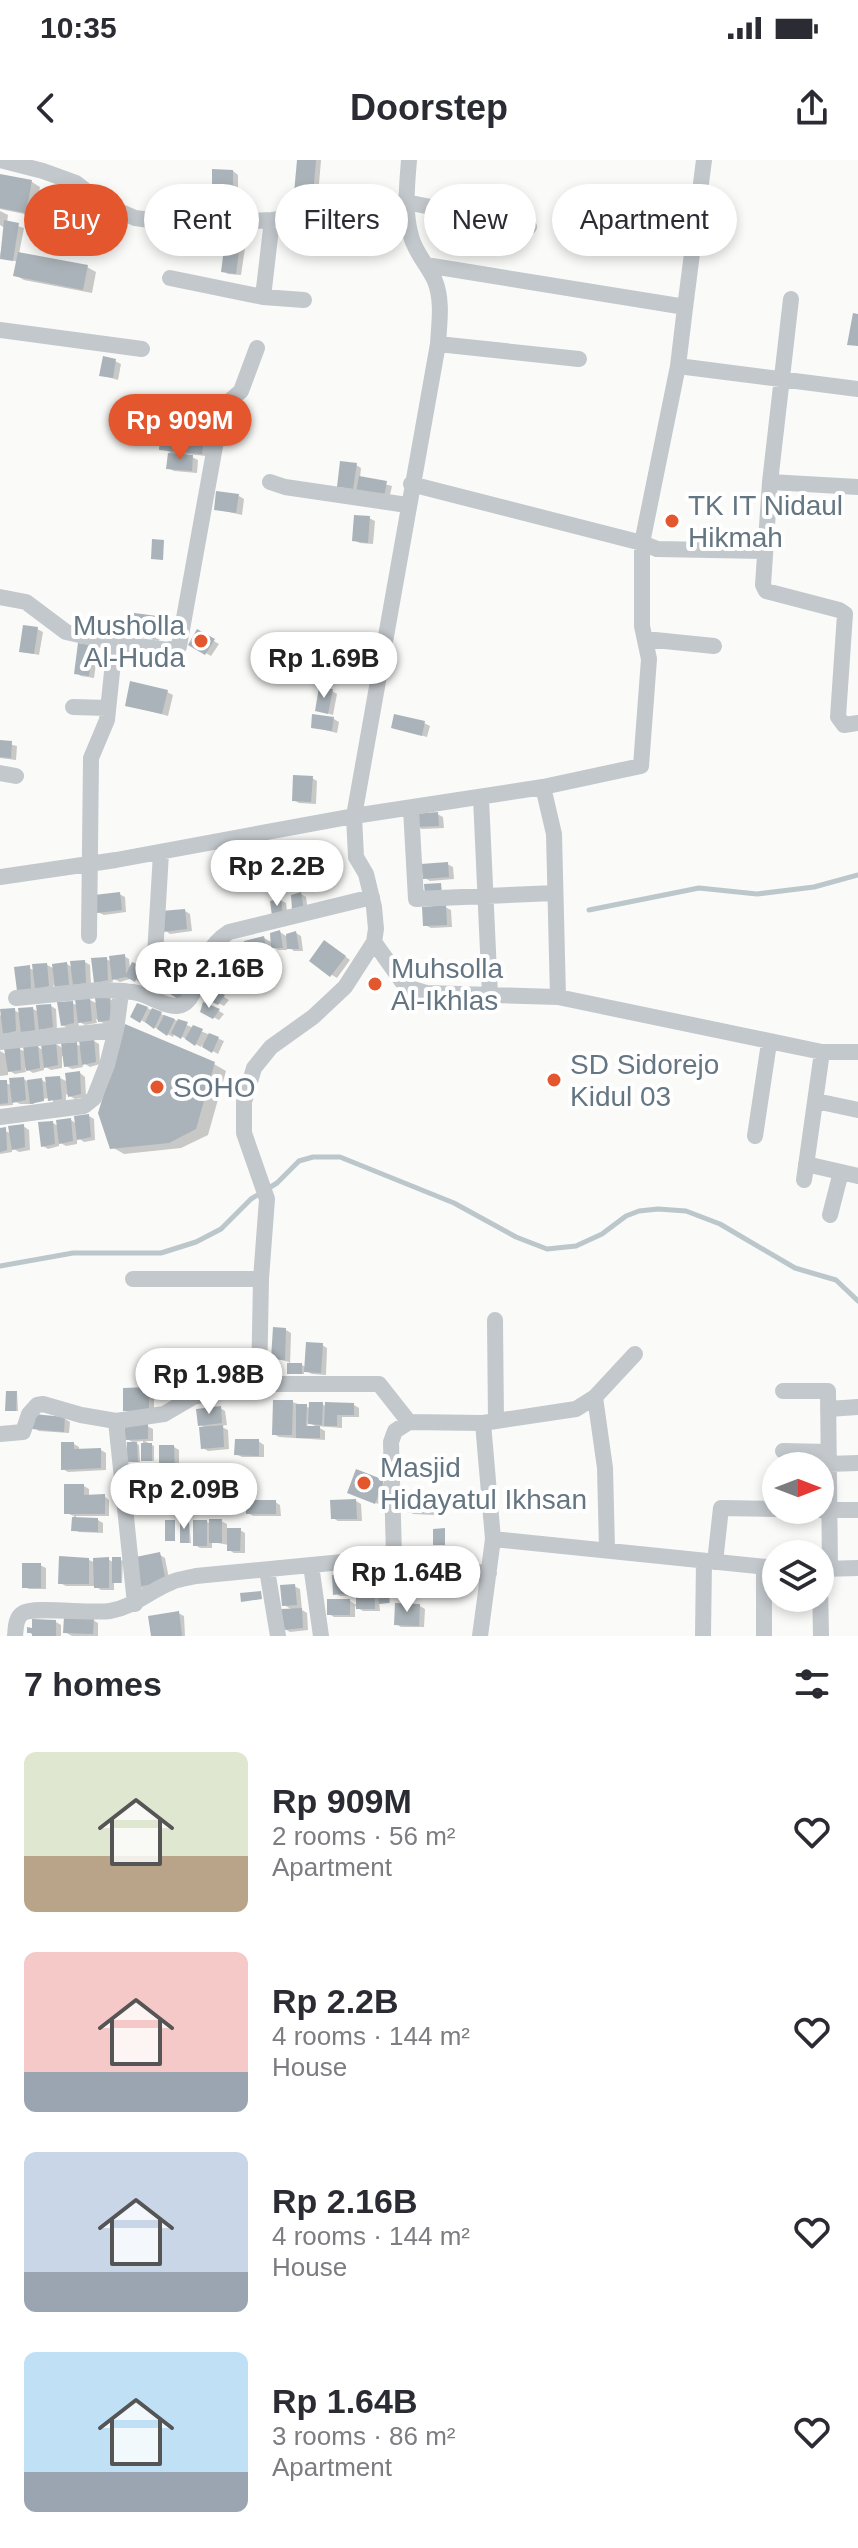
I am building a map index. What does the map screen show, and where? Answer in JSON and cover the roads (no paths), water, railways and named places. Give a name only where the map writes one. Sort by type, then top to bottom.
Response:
[{"type":"street","points":[[0,160],[76,183],[103,204],[135,218],[180,224],[275,220]]},
{"type":"street","points":[[407,184],[409,160]]},
{"type":"street","points":[[0,877],[161,853],[354,816],[543,787],[641,767],[649,659],[642,626],[642,543],[678,366],[704,160]]},
{"type":"street","points":[[263,297],[272,220]]},
{"type":"street","points":[[259,1384],[261,1279],[267,1199],[244,1133],[244,1102],[254,1068],[271,1047],[313,1017],[345,987],[374,942],[376,929],[366,874],[356,857],[353,844],[354,816],[438,344],[439,295],[426,265],[414,249],[408,222]]},
{"type":"street","points":[[426,265],[685,308]]},
{"type":"street","points":[[170,278],[263,297],[304,300]]},
{"type":"street","points":[[791,299],[770,482],[763,585],[766,591],[845,614],[838,717],[844,725],[858,723]]},
{"type":"street","points":[[0,330],[142,349]]},
{"type":"street","points":[[438,344],[579,359]]},
{"type":"street","points":[[0,597],[26,602],[66,632],[115,643],[175,649],[182,641],[221,413],[225,405],[241,391],[257,348]]},
{"type":"street","points":[[678,366],[858,389]]},
{"type":"street","points":[[270,482],[285,487],[407,505]]},
{"type":"street","points":[[770,482],[858,487]]},
{"type":"street","points":[[411,484],[657,549],[765,551]]},
{"type":"street","points":[[645,639],[714,646]]},
{"type":"street","points":[[89,936],[91,758],[107,720],[115,643]]},
{"type":"street","points":[[73,707],[108,708]]},
{"type":"street","points":[[543,787],[554,834],[558,997]]},
{"type":"street","points":[[481,798],[490,995]]},
{"type":"street","points":[[411,809],[416,899],[555,893]]},
{"type":"street","points":[[155,955],[161,853]]},
{"type":"street","points":[[16,998],[99,990],[125,991],[174,1007],[184,1005],[192,997],[204,959],[215,941],[229,932],[372,897]]},
{"type":"street","points":[[374,942],[406,987],[426,993],[558,997],[769,1043],[822,1052],[858,1052]]},
{"type":"street","points":[[0,1117],[84,1106],[94,1098],[116,1030],[119,997],[125,991]]},
{"type":"street","points":[[0,1042],[116,1030]]},
{"type":"street","points":[[755,1136],[769,1043]]},
{"type":"street","points":[[822,1052],[805,1172],[841,1172],[858,1176]]},
{"type":"street","points":[[816,1101],[858,1110]]},
{"type":"street","points":[[830,1215],[841,1172]]},
{"type":"street","points":[[133,1279],[261,1279]]},
{"type":"street","points":[[480,1636],[493,1539],[490,1422],[495,1320]]},
{"type":"street","points":[[489,1573],[398,1565],[394,1557],[391,1442],[395,1431],[409,1422],[490,1422],[576,1409],[595,1397],[635,1354]]},
{"type":"street","points":[[0,1434],[23,1432],[32,1408],[43,1404],[116,1421],[164,1414],[193,1397],[259,1384],[379,1384],[409,1422]]},
{"type":"street","points":[[783,1391],[828,1391],[828,1452]]},
{"type":"street","points":[[595,1397],[605,1468],[607,1549]]},
{"type":"street","points":[[828,1409],[858,1407]]},
{"type":"street","points":[[116,1421],[135,1604]]},
{"type":"street","points":[[783,1451],[789,1452]]},
{"type":"street","points":[[834,1459],[858,1463]]},
{"type":"street","points":[[703,1636],[710,1562],[721,1508],[762,1509]]},
{"type":"street","points":[[834,1511],[858,1510]]},
{"type":"street","points":[[493,1539],[762,1567]]},
{"type":"street","points":[[15,1636],[17,1620],[31,1610],[110,1611],[135,1604],[172,1582],[196,1576],[394,1557]]},
{"type":"street","points":[[311,1565],[321,1636]]},
{"type":"street","points":[[834,1568],[858,1568]]},
{"type":"street","points":[[267,1570],[278,1636]]},
{"type":"street","points":[[764,1636],[766,1612]]},
{"type":"street","points":[[821,1612],[821,1636]]},
{"type":"waterway","points":[[589,910],[699,888],[757,894],[814,887],[858,875]]},
{"type":"waterway","points":[[0,1266],[73,1253],[161,1253],[196,1242],[221,1229],[251,1199],[277,1183],[299,1161],[313,1157],[340,1157],[454,1203],[516,1237],[547,1249],[576,1246],[639,1211],[686,1211],[720,1224],[795,1268],[836,1280],[858,1301]]},
{"type":"place","name":"TK IT Nidaul Hikmah","points":[[672,521]]},
{"type":"place","name":"Musholla Al-Huda","points":[[201,641]]},
{"type":"place","name":"Muhsolla Al-Ikhlas","points":[[375,984]]},
{"type":"place","name":"SD Sidorejo Kidul 03","points":[[554,1080]]},
{"type":"place","name":"SOHO","points":[[157,1087]]},
{"type":"place","name":"Masjid Hidayatul Ikhsan","points":[[364,1483]]}]
